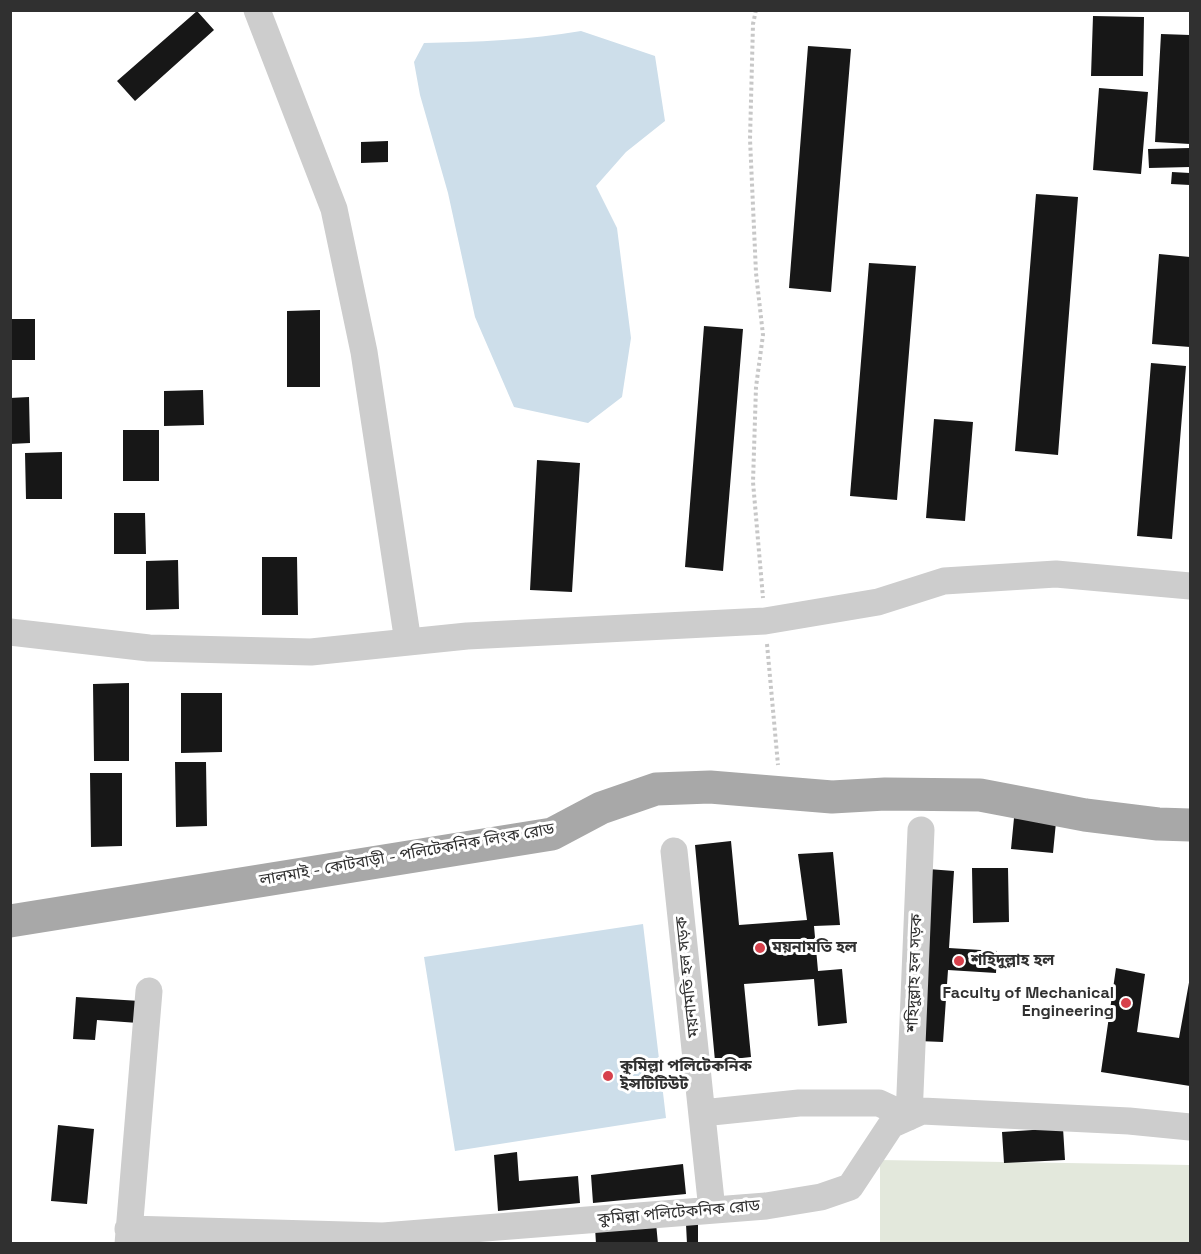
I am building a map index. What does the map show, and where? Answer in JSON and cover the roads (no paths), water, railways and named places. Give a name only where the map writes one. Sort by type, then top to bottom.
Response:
[{"type":"main road","name":"লালমাই - কোটবাড়ী - পলিটেকনিক লিংক রোড","points":[[10,921],[552,834],[601,808],[656,789],[710,787],[832,797],[885,794],[980,795],[1085,815],[1158,824],[1191,825]]},
{"type":"street","points":[[257,10],[334,209],[364,352],[408,642]]},
{"type":"street","points":[[10,632],[149,648],[311,652],[467,636],[765,621],[878,602],[944,581],[1056,574],[1191,586]]},
{"type":"street","name":"শহিদুল্লাহ হল সড়ক","points":[[909,1117],[921,830]]},
{"type":"street","name":"ময়নামতি হল সড়ক","points":[[674,851],[712,1210]]},
{"type":"street","points":[[128,1236],[149,991]]},
{"type":"street","points":[[702,1113],[799,1103],[879,1103],[909,1117]]},
{"type":"street","name":"কুমিল্লা পলিটেকনিক রোড","points":[[128,1236],[383,1240],[565,1233],[712,1210],[777,1204],[821,1197],[850,1187],[891,1125],[922,1111],[1129,1121],[1191,1127]]},
{"type":"water","points":[[581,31],[655,56],[665,121],[626,152],[596,186],[617,228],[631,338],[622,397],[588,423],[514,407],[475,317],[448,193],[420,95],[414,62],[424,43],[503,40]]},
{"type":"water","points":[[643,924],[666,1118],[455,1151],[424,957]]},
{"type":"place","name":"ময়নামতি হল","points":[[760,948]]},
{"type":"place","name":"শহিদুল্লাহ হল","points":[[959,961]]},
{"type":"place","name":"Faculty of Mechanical Engineering","points":[[1126,1003]]},
{"type":"place","name":"কুমিল্লা পলিটেকনিক ইন্সটিটিউট","points":[[608,1076]]}]
